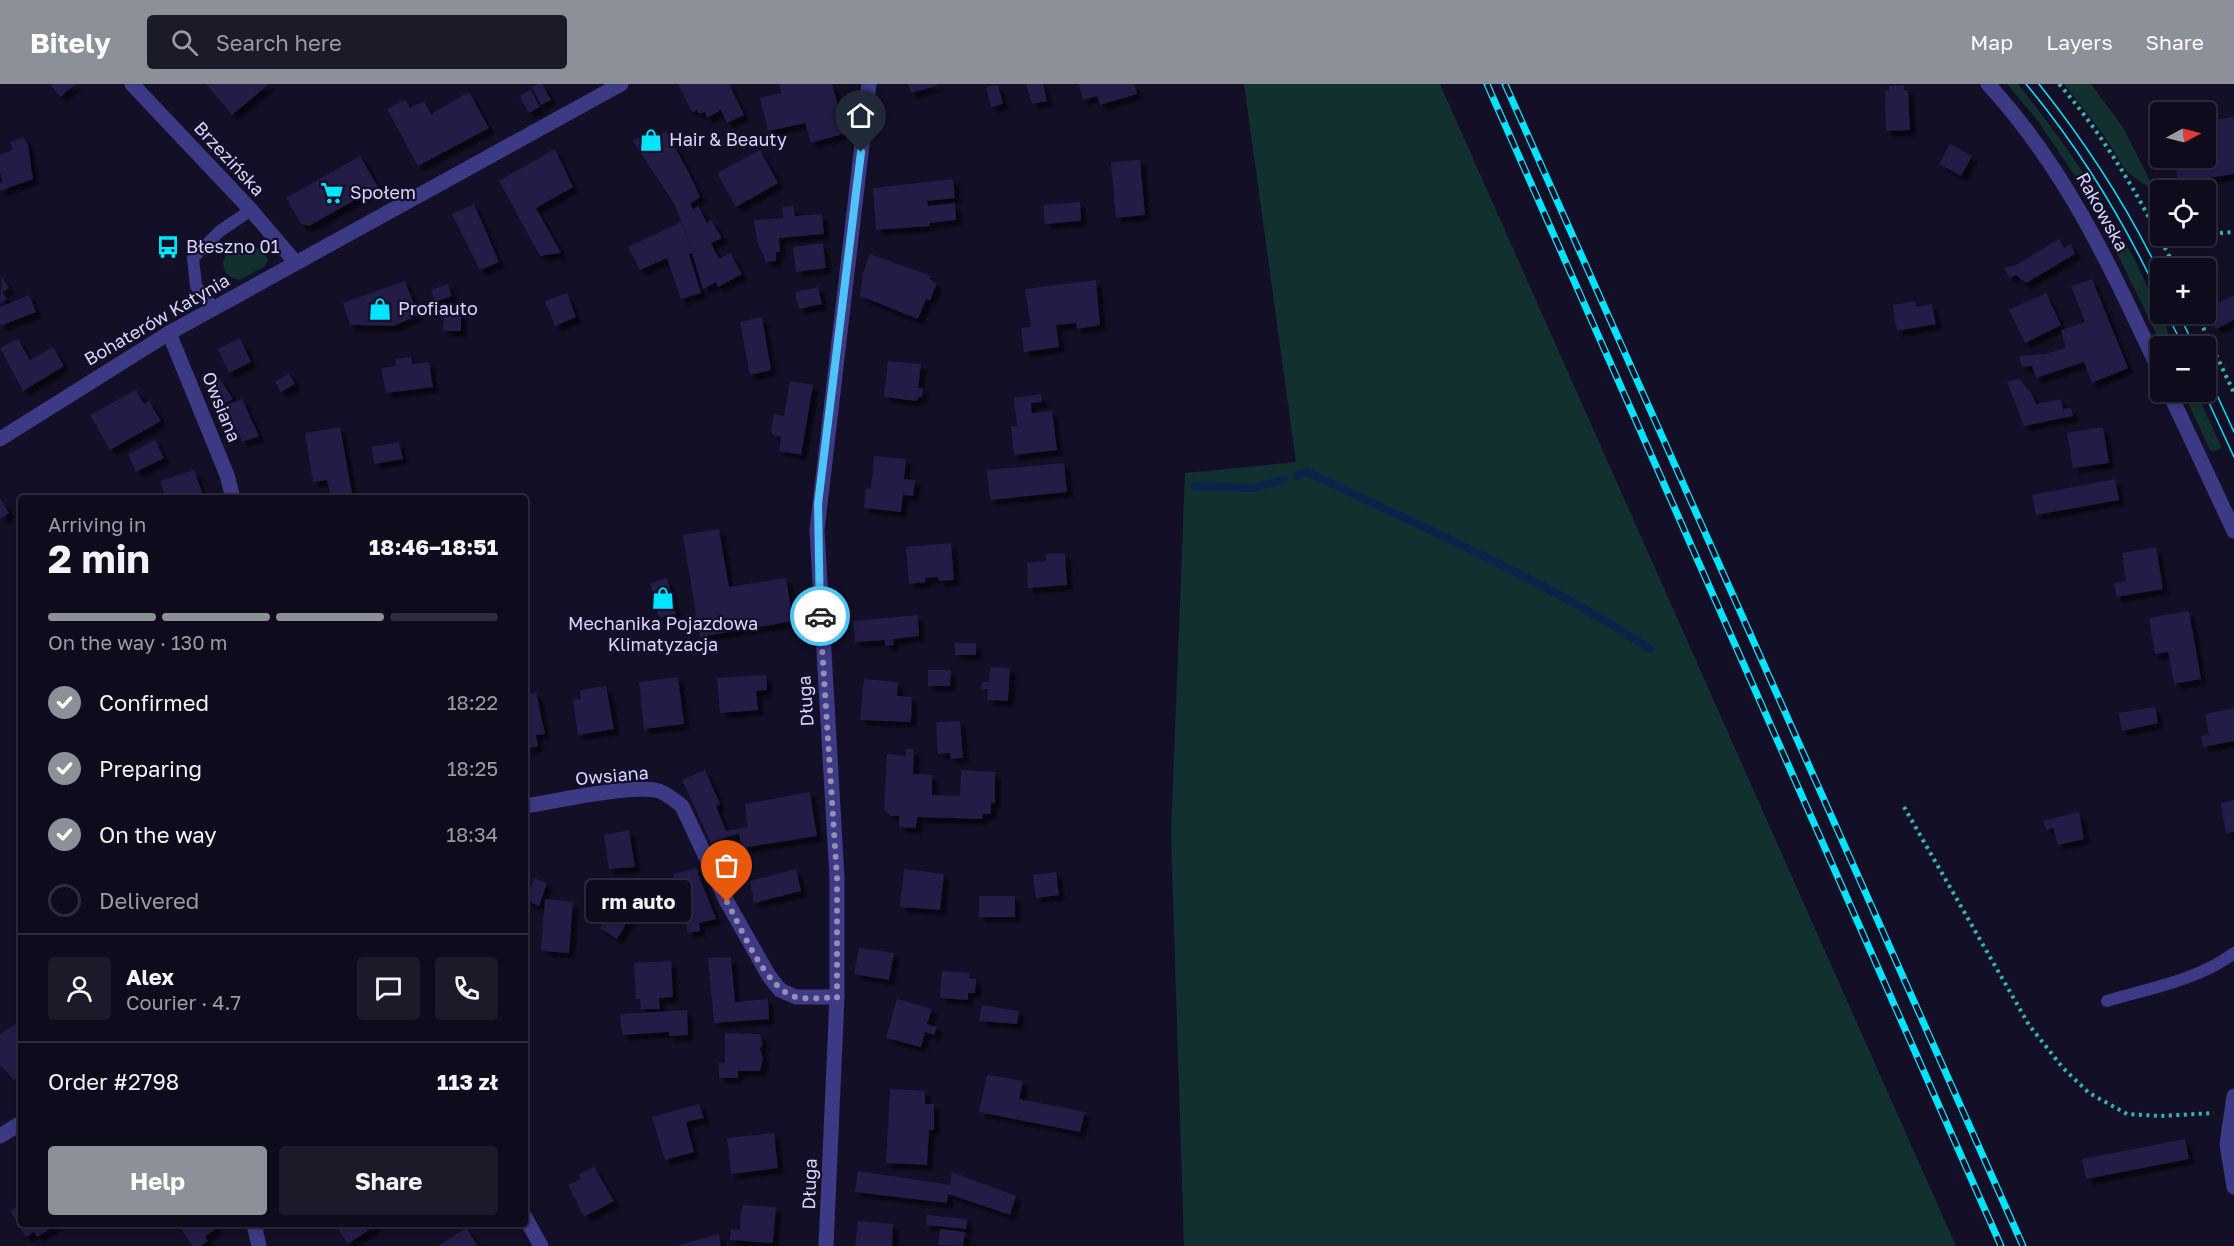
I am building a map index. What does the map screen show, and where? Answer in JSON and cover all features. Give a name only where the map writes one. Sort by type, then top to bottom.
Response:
[{"type":"street","name":"Brzezińska","points":[[132,84],[251,210],[296,263]]},
{"type":"street","name":"Bohaterów Katynia","points":[[0,439],[169,333],[621,84]]},
{"type":"street","name":"Długa","points":[[826,1246],[837,998],[837,878],[819,606],[817,521],[869,84]]},
{"type":"street","name":"Rakowska","points":[[1988,84],[2011,109],[2067,186],[2092,230],[2150,351]]},
{"type":"street","name":"Owsiana","points":[[169,333],[227,476],[232,495]]},
{"type":"street","points":[[2174,402],[2234,531]]},
{"type":"street","name":"Owsiana","points":[[528,806],[634,790],[662,792],[672,798],[682,806],[727,902],[769,976],[780,990],[796,997],[837,998]]},
{"type":"street","points":[[2234,1096],[2227,1144],[2234,1188]]},
{"type":"street","points":[[0,1136],[18,1125]]},
{"type":"street","points":[[528,1222],[541,1246]]},
{"type":"street","points":[[255,1227],[259,1246]]},
{"type":"lane","points":[[214,308],[196,286],[193,258],[220,231],[251,210]]},
{"type":"lane","points":[[2107,1001],[2199,973],[2219,964],[2234,953]]},
{"type":"path","points":[[2059,84],[2106,144],[2150,218]]},
{"type":"path","points":[[2216,233],[2234,232]]},
{"type":"path","points":[[2202,324],[2234,393]]},
{"type":"path","points":[[1904,807],[2029,1025],[2063,1068],[2089,1093],[2127,1114],[2160,1116],[2230,1112]]},
{"type":"green space","points":[[1244,84],[1440,84],[1956,1246],[1184,1246],[1171,834],[1185,473],[1296,462]]},
{"type":"green space","points":[[2007,84],[2018,84],[2065,146],[2120,232],[2150,293],[2150,321],[2092,201],[2038,121]]},
{"type":"green space","points":[[2064,84],[2091,84],[2124,129],[2150,181],[2150,189],[2126,171],[2103,134]]},
{"type":"green space","points":[[241,245],[257,248],[268,260],[265,266],[240,280],[232,278],[225,272],[223,262],[228,252]]},
{"type":"green space","points":[[2151,324],[2165,324],[2170,336],[2157,336]]},
{"type":"green space","points":[[2188,402],[2201,402],[2222,448],[2210,450]]},
{"type":"building","points":[[50,84],[76,84],[60,97]]},
{"type":"building","points":[[206,84],[269,84],[232,115]]},
{"type":"building","points":[[542,84],[551,100],[541,105],[532,87]]},
{"type":"building","points":[[678,84],[733,84],[730,86],[744,115],[727,123],[721,110],[707,118],[705,112],[699,114],[697,110],[692,112]]},
{"type":"building","points":[[779,84],[832,84],[840,112],[834,114],[837,126],[851,121],[850,132],[811,143],[805,123],[768,131],[760,98],[781,93]]},
{"type":"building","points":[[908,84],[938,84],[938,85],[911,93]]},
{"type":"building","points":[[1026,84],[1043,84],[1047,101],[1032,104]]},
{"type":"building","points":[[1079,84],[1134,84],[1137,94],[1100,105],[1097,96],[1083,100]]},
{"type":"building","points":[[998,85],[1003,104],[991,107],[986,87]]},
{"type":"building","points":[[1904,85],[1904,90],[1908,90],[1910,130],[1886,131],[1885,91],[1889,90],[1889,86]]},
{"type":"building","points":[[531,90],[540,107],[529,113],[519,96]]},
{"type":"building","points":[[469,92],[489,128],[418,166],[387,109],[405,100],[410,108],[424,101],[431,114]]},
{"type":"building","points":[[2234,117],[2234,174],[2197,180],[2178,180],[2176,168],[2216,168],[2216,119]]},
{"type":"building","points":[[655,129],[659,135],[666,131],[689,173],[700,197],[690,204],[693,209],[698,206],[707,223],[711,220],[722,238],[711,243],[719,259],[730,253],[742,274],[718,287],[716,282],[703,289],[692,253],[689,254],[701,293],[681,299],[667,258],[640,270],[628,247],[681,222],[691,247],[675,205],[633,141]]},
{"type":"building","points":[[23,137],[28,145],[33,179],[0,191],[0,183],[3,182],[0,173],[0,155],[13,150],[10,142]]},
{"type":"building","points":[[1950,144],[1972,156],[1961,176],[1939,164]]},
{"type":"building","points":[[555,149],[573,187],[536,208],[561,253],[540,256],[499,181]]},
{"type":"building","points":[[760,150],[778,183],[736,207],[717,173]]},
{"type":"building","name":"Społem","points":[[360,156],[378,187],[309,226],[301,224],[286,198]]},
{"type":"building","points":[[1140,160],[1145,215],[1116,218],[1111,162]]},
{"type":"building","points":[[953,179],[955,198],[927,201],[928,206],[955,203],[956,220],[930,223],[930,226],[876,230],[873,188]]},
{"type":"building","points":[[1080,202],[1081,221],[1045,224],[1043,205]]},
{"type":"building","points":[[474,204],[499,262],[480,270],[452,214]]},
{"type":"building","points":[[793,206],[795,216],[822,214],[824,234],[779,238],[780,252],[776,252],[776,261],[766,262],[757,241],[754,220],[783,218],[782,207]]},
{"type":"building","points":[[2059,239],[2064,248],[2071,244],[2075,254],[2026,283],[2016,275],[2010,278],[2004,268],[2016,265]]},
{"type":"building","points":[[823,243],[826,268],[796,272],[793,247]]},
{"type":"building","points":[[870,254],[931,276],[929,279],[937,283],[930,300],[926,299],[918,319],[860,296],[863,273]]},
{"type":"building","points":[[2,277],[9,288],[2,292],[7,299],[0,303]]},
{"type":"building","points":[[2092,279],[2128,368],[2092,383],[2084,362],[2036,378],[2032,366],[2022,367],[2019,356],[2045,354],[2066,348],[2061,330],[2085,322],[2071,286]]},
{"type":"building","points":[[1096,280],[1100,325],[1077,329],[1076,323],[1056,325],[1059,347],[1024,352],[1021,328],[1031,327],[1025,289]]},
{"type":"building","name":"Profiauto","points":[[405,281],[418,315],[394,326],[350,325],[343,303]]},
{"type":"building","points":[[448,284],[452,296],[435,302],[431,290]]},
{"type":"building","points":[[818,287],[822,304],[799,309],[795,292]]},
{"type":"building","points":[[567,293],[576,317],[555,326],[545,301]]},
{"type":"building","points":[[2046,293],[2061,325],[2025,343],[2009,310]]},
{"type":"building","points":[[29,295],[36,312],[0,326],[0,307]]},
{"type":"building","points":[[2234,295],[2234,320],[2216,329],[2214,324],[2216,324],[2216,304]]},
{"type":"building","points":[[1915,301],[1916,307],[1932,304],[1936,324],[1897,331],[1893,305]]},
{"type":"building","points":[[444,312],[461,312],[461,331],[443,331]]},
{"type":"building","points":[[762,317],[771,370],[750,375],[740,322]]},
{"type":"building","points":[[240,338],[251,362],[229,373],[218,349]]},
{"type":"building","points":[[18,339],[30,360],[53,347],[64,366],[23,391],[0,348]]},
{"type":"building","points":[[411,357],[412,364],[429,362],[433,387],[386,393],[381,368],[396,366],[395,359]]},
{"type":"building","points":[[888,361],[921,364],[918,388],[923,388],[922,397],[918,397],[917,401],[884,397]]},
{"type":"building","points":[[289,374],[295,384],[281,392],[275,382]]},
{"type":"building","points":[[219,378],[233,399],[215,408],[205,385]]},
{"type":"building","points":[[2019,379],[2031,392],[2036,404],[2061,399],[2063,409],[2071,408],[2073,416],[2024,426],[2007,382]]},
{"type":"building","points":[[790,381],[813,385],[801,455],[779,451],[781,437],[773,435],[771,431],[774,414],[784,416]]},
{"type":"building","points":[[136,390],[144,404],[149,401],[161,421],[110,450],[90,415]]},
{"type":"building","points":[[1041,394],[1042,402],[1031,403],[1032,413],[1052,411],[1057,450],[1014,455],[1011,427],[1017,426],[1014,398]]},
{"type":"building","points":[[242,399],[259,436],[242,442],[226,405]]},
{"type":"building","points":[[340,427],[352,495],[330,495],[327,480],[313,482],[305,433]]},
{"type":"building","points":[[2103,427],[2109,463],[2073,468],[2067,433]]},
{"type":"building","points":[[155,440],[164,458],[136,472],[128,454]]},
{"type":"building","points":[[399,442],[403,459],[374,464],[372,447]]},
{"type":"building","points":[[874,456],[906,459],[904,479],[915,480],[913,496],[903,495],[901,512],[864,508],[866,488],[871,489]]},
{"type":"building","points":[[1064,463],[1067,492],[990,500],[987,470]]},
{"type":"building","points":[[194,470],[203,495],[165,495],[160,481]]},
{"type":"building","points":[[2115,479],[2119,500],[2036,515],[2032,495]]},
{"type":"building","points":[[0,498],[9,513],[0,519]]},
{"type":"building","points":[[719,529],[729,587],[786,578],[793,621],[700,637],[683,535]]},
{"type":"building","points":[[951,543],[954,580],[939,581],[938,577],[925,578],[926,582],[909,584],[906,547]]},
{"type":"building","points":[[2156,547],[2163,589],[2116,597],[2114,583],[2126,581],[2122,553]]},
{"type":"building","points":[[1065,553],[1067,585],[1028,588],[1027,563],[1046,561],[1046,554]]},
{"type":"building","name":"Mechanika Pojazdowa Klimatyzacja","points":[[667,578],[676,614],[659,618],[650,583]]},
{"type":"building","points":[[2189,611],[2201,679],[2174,684],[2168,652],[2155,654],[2149,618]]},
{"type":"building","points":[[918,615],[919,636],[893,639],[894,645],[885,646],[885,640],[855,642],[853,621]]},
{"type":"building","points":[[955,643],[976,643],[976,655],[955,655]]},
{"type":"building","points":[[990,667],[1010,668],[1008,701],[987,700],[988,689],[981,689],[982,682],[989,682]]},
{"type":"building","points":[[928,670],[951,670],[950,686],[928,686]]},
{"type":"building","points":[[766,675],[767,690],[756,691],[758,710],[720,713],[717,678]]},
{"type":"building","points":[[678,677],[684,724],[644,729],[639,682]]},
{"type":"building","points":[[864,679],[898,682],[897,696],[912,697],[911,722],[860,720]]},
{"type":"building","points":[[606,686],[614,729],[578,735],[573,700],[581,699],[580,690]]},
{"type":"building","points":[[536,692],[545,734],[536,735],[538,746],[528,748],[528,694]]},
{"type":"building","points":[[2155,707],[2158,723],[2122,731],[2119,713]]},
{"type":"building","points":[[2234,708],[2234,741],[2203,747],[2201,736],[2209,735],[2205,714]]},
{"type":"building","points":[[960,721],[963,758],[951,759],[950,753],[938,754],[936,722]]},
{"type":"building","points":[[906,749],[914,749],[913,774],[932,775],[932,795],[960,796],[961,770],[995,772],[995,803],[991,803],[991,814],[983,814],[982,819],[917,817],[916,828],[899,827],[899,816],[891,816],[884,809],[887,754],[906,756]]},
{"type":"building","points":[[705,770],[720,804],[716,806],[726,831],[748,827],[745,804],[810,792],[817,836],[742,848],[739,833],[711,843],[682,780]]},
{"type":"building","points":[[2234,800],[2234,832],[2226,833],[2221,803]]},
{"type":"building","points":[[2079,812],[2084,839],[2058,845],[2053,828],[2046,830],[2043,821]]},
{"type":"building","points":[[629,830],[635,867],[609,869],[604,835]]},
{"type":"building","points":[[696,868],[716,919],[699,923],[700,931],[688,933],[673,874]]},
{"type":"building","points":[[796,869],[801,891],[754,903],[750,881]]},
{"type":"building","points":[[904,869],[944,874],[940,910],[900,907]]},
{"type":"building","points":[[1056,872],[1059,895],[1036,898],[1033,875]]},
{"type":"building","points":[[534,878],[547,883],[539,906],[528,902]]},
{"type":"building","points":[[627,887],[651,892],[652,909],[637,909],[621,901],[621,891],[627,892]]},
{"type":"building","points":[[979,896],[1015,896],[1015,917],[979,917]]},
{"type":"building","points":[[545,899],[573,902],[569,953],[541,951]]},
{"type":"building","points":[[616,904],[632,914],[617,939],[600,928]]},
{"type":"building","points":[[859,948],[894,953],[889,980],[854,974]]},
{"type":"building","points":[[731,957],[735,1002],[768,999],[769,1019],[714,1023],[708,958]]},
{"type":"building","points":[[671,961],[673,997],[659,998],[660,1009],[641,1009],[640,999],[636,999],[634,963]]},
{"type":"building","points":[[942,971],[970,973],[969,978],[976,979],[975,993],[968,993],[968,1000],[940,998]]},
{"type":"building","points":[[897,999],[932,1009],[927,1024],[937,1027],[934,1035],[925,1032],[921,1047],[886,1038]]},
{"type":"building","points":[[982,1005],[1019,1011],[1017,1024],[979,1021]]},
{"type":"building","points":[[687,1010],[688,1035],[669,1036],[669,1032],[622,1035],[620,1014]]},
{"type":"building","points":[[18,1023],[18,1078],[14,1080],[0,1065],[0,1034]]},
{"type":"building","points":[[725,1033],[760,1034],[763,1059],[760,1071],[738,1071],[738,1078],[719,1078],[719,1063],[725,1063]]},
{"type":"building","points":[[987,1075],[1023,1081],[1019,1099],[1085,1112],[1080,1132],[979,1112]]},
{"type":"building","points":[[890,1089],[925,1091],[925,1104],[934,1104],[934,1130],[929,1130],[927,1165],[886,1163]]},
{"type":"building","points":[[699,1104],[704,1118],[686,1122],[694,1152],[665,1160],[652,1117]]},
{"type":"building","points":[[774,1133],[778,1168],[731,1174],[727,1138]]},
{"type":"building","points":[[2185,1139],[2189,1159],[2086,1179],[2082,1159]]},
{"type":"building","points":[[594,1167],[614,1201],[584,1217],[568,1185],[581,1179],[579,1174]]},
{"type":"building","points":[[858,1171],[950,1185],[952,1172],[1016,1196],[1010,1215],[948,1194],[947,1203],[855,1192]]},
{"type":"building","points":[[742,1205],[776,1207],[773,1243],[730,1240],[731,1229],[740,1230]]},
{"type":"building","points":[[18,1206],[18,1224],[10,1211]]},
{"type":"building","points":[[927,1215],[967,1219],[966,1229],[926,1225]]},
{"type":"building","points":[[858,1221],[893,1224],[892,1246],[855,1246]]},
{"type":"building","points":[[20,1227],[52,1227],[37,1237],[34,1232],[26,1237]]},
{"type":"building","points":[[180,1227],[218,1228],[205,1236],[208,1241],[200,1246],[192,1246]]},
{"type":"building","points":[[337,1227],[374,1227],[348,1244]]},
{"type":"building","points":[[466,1228],[478,1246],[438,1246]]},
{"type":"building","points":[[940,1229],[965,1232],[963,1246],[938,1245]]},
{"type":"building","points":[[719,1234],[721,1246],[679,1246],[679,1245]]},
{"type":"waterway","points":[[1297,476],[1307,472],[1482,555],[1567,600],[1650,649]]},
{"type":"waterway","points":[[1194,486],[1254,488],[1284,479]]},
{"type":"tram line","points":[[2026,84],[2065,134],[2100,186],[2150,277]]},
{"type":"tram line","points":[[2039,84],[2105,176],[2152,258]]},
{"type":"tram line","points":[[2172,324],[2178,336]]},
{"type":"tram line","points":[[2184,324],[2189,336]]},
{"type":"tram line","points":[[2216,393],[2234,432]]},
{"type":"tram line","points":[[2209,402],[2234,457]]},
{"type":"railway","points":[[1487,84],[2001,1246]]},
{"type":"railway","points":[[1505,84],[2023,1246]]},
{"type":"way so far","points":[[727,902],[769,976],[780,990],[796,997],[837,998],[837,878],[820,616]]},
{"type":"place","name":"Hair & Beauty","points":[[651,140]]},
{"type":"place","name":"Społem","points":[[332,193]]},
{"type":"place","name":"Błeszno 01","points":[[168,247]]},
{"type":"place","name":"Profiauto","points":[[380,309]]},
{"type":"place","name":"Mechanika Pojazdowa Klimatyzacja","points":[[663,598]]},
{"type":"place","name":"rm auto","points":[[727,902]]},
{"type":"route","points":[[820,616],[817,556],[818,504],[861,152]]}]
